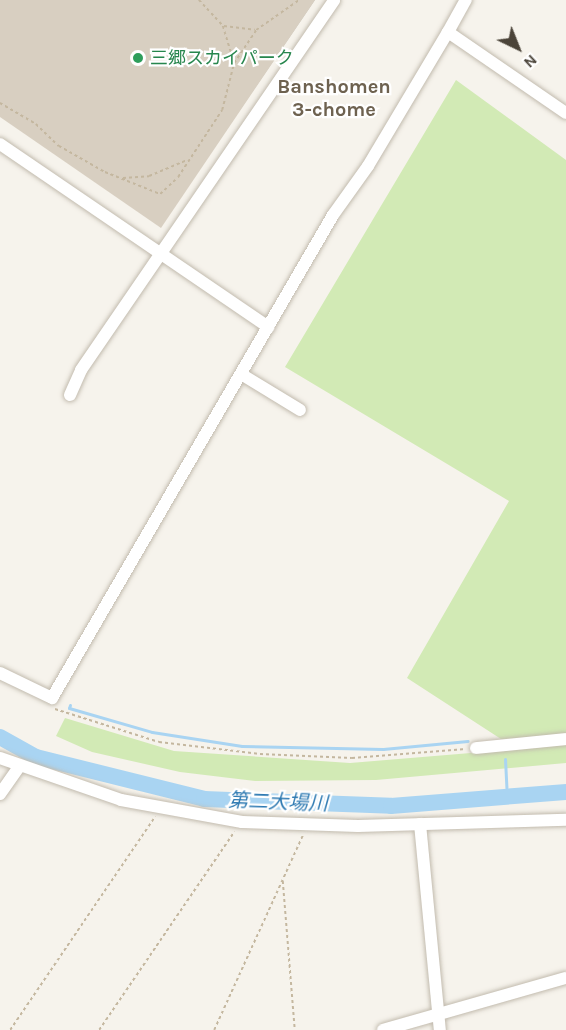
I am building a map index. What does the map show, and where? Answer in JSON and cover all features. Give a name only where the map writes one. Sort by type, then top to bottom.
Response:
[{"type":"street","points":[[70,395],[81,370],[334,0]]},
{"type":"street","points":[[0,673],[52,698],[268,327],[466,0]]},
{"type":"street","points":[[448,32],[566,113]]},
{"type":"street","points":[[0,144],[268,327]]},
{"type":"street","points":[[241,374],[300,410]]},
{"type":"street","points":[[476,748],[566,739]]},
{"type":"street","points":[[0,758],[19,767],[160,809],[242,822],[307,826],[566,819]]},
{"type":"street","points":[[0,794],[19,767]]},
{"type":"street","points":[[420,824],[440,1030]]},
{"type":"street","points":[[383,1030],[566,978]]},
{"type":"path","points":[[199,0],[224,26],[234,63]]},
{"type":"path","points":[[0,103],[36,124],[59,146],[122,178],[160,194],[165,192],[222,110],[234,63],[256,30],[299,0]]},
{"type":"path","points":[[224,26],[244,32],[256,30]]},
{"type":"path","points":[[122,178],[149,176],[187,160]]},
{"type":"path","points":[[54,707],[73,717],[159,742],[260,754],[352,758],[476,748]]},
{"type":"path","points":[[10,1030],[160,809]]},
{"type":"path","points":[[99,1030],[242,822]]},
{"type":"path","points":[[214,1030],[307,826]]},
{"type":"path","points":[[283,880],[295,1030]]},
{"type":"green space","points":[[456,80],[566,160],[566,735],[549,738],[501,739],[407,678],[509,501],[285,367]]},
{"type":"green space","points":[[65,718],[174,751],[350,763],[566,745],[566,763],[376,780],[255,781],[180,772],[92,752],[56,736]]},
{"type":"building","name":"三郷スカイパーク","points":[[0,0],[315,0],[161,228],[0,117]]},
{"type":"waterway","points":[[70,705],[69,708],[152,732],[242,746],[383,749],[468,741]]},
{"type":"waterway","name":"第二大場川","points":[[0,737],[36,757],[204,799],[391,806],[566,792]]},
{"type":"waterway","points":[[505,759],[507,799]]},
{"type":"place","name":"三郷スカイパーク","points":[[138,58]]},
{"type":"district","name":"Banshomen 3-chome","points":[[334,98]]}]
